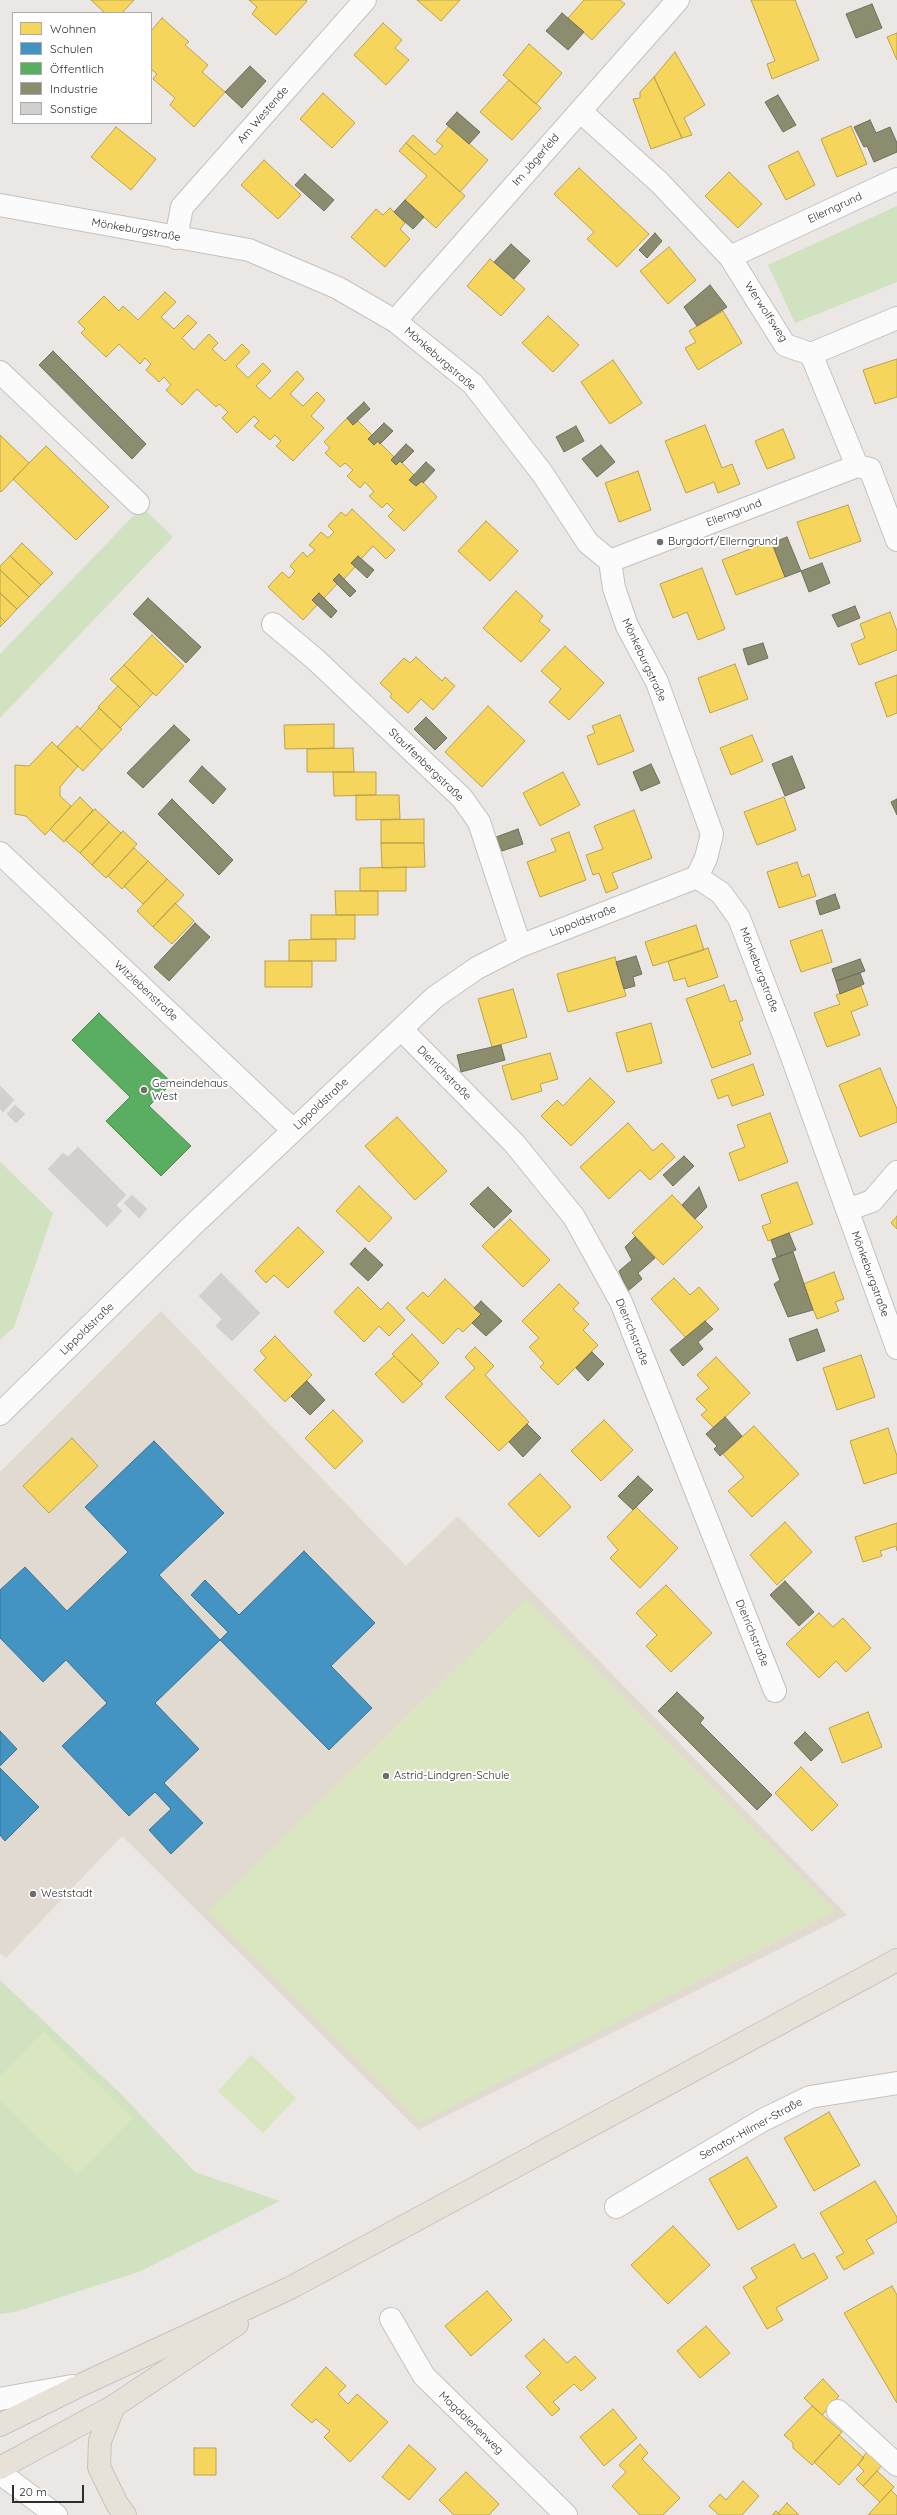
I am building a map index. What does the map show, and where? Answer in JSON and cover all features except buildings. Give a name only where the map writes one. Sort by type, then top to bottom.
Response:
[{"type":"main road","points":[[0,2425],[83,2384],[290,2288],[897,1960]]},
{"type":"main road","points":[[0,2468],[114,2406],[290,2288]]},
{"type":"main road","points":[[114,2406],[100,2441],[99,2467],[117,2504],[125,2515]]},
{"type":"street","name":"Am Westende","points":[[176,238],[182,207],[365,0]]},
{"type":"street","name":"Im Jägerfeld","points":[[395,321],[678,0]]},
{"type":"street","name":"Werwolfsweg","points":[[580,111],[658,182],[730,257],[785,345],[811,354]]},
{"type":"street","name":"Ellerngrund","points":[[730,257],[897,179]]},
{"type":"street","name":"Mönkeburgstraße","points":[[0,205],[249,250],[338,288],[395,321],[473,384],[542,473],[588,543],[610,561],[614,588],[627,626],[657,682],[712,834],[706,858],[697,877],[721,893],[739,918],[791,1054],[897,1348]]},
{"type":"street","points":[[897,318],[811,354],[857,466],[870,469],[897,540]]},
{"type":"street","points":[[0,372],[138,503]]},
{"type":"street","name":"Ellerngrund","points":[[610,561],[857,466]]},
{"type":"street","name":"Stauffenbergstraße","points":[[273,624],[315,659],[462,798],[479,822],[520,946]]},
{"type":"street","name":"Witzlebenstraße","points":[[0,853],[293,1130]]},
{"type":"street","name":"Lippoldstraße","points":[[0,1414],[293,1130],[435,997],[477,968],[520,946],[697,877]]},
{"type":"street","name":"Dietrichstraße","points":[[400,1029],[514,1143],[574,1217],[621,1302],[774,1691]]},
{"type":"street","points":[[847,1210],[872,1201],[897,1172]]},
{"type":"street","name":"Senator-Hilmer-Straße","points":[[616,2207],[763,2120],[810,2097],[897,2083]]},
{"type":"street","name":"Magdalenenweg","points":[[391,2319],[424,2376],[566,2515]]},
{"type":"street","points":[[0,2399],[83,2384]]},
{"type":"street","points":[[838,2412],[897,2465]]},
{"type":"street","points":[[0,2473],[56,2515]]},
{"type":"shaded area","name":"Astrid-Lindgren-Schule","points":[[161,1311],[406,1566],[458,1516],[847,1915],[418,2130],[122,1836],[6,1958],[0,1953],[0,1472]]},
{"type":"green space","points":[[897,206],[897,282],[795,323],[768,265]]},
{"type":"green space","points":[[142,507],[173,537],[0,718],[0,654]]},
{"type":"green space","points":[[0,1162],[53,1213],[14,1327],[0,1340]]},
{"type":"green space","points":[[526,1599],[836,1911],[420,2123],[207,1912]]},
{"type":"green space","points":[[0,1980],[121,2094],[195,2172],[280,2201],[141,2271],[15,2312],[0,2314]]},
{"type":"green space","points":[[43,2031],[133,2118],[77,2175],[0,2101],[0,2077]]},
{"type":"green space","points":[[251,2055],[296,2098],[263,2133],[218,2091]]},
{"type":"place","name":"Burgdorf/Ellerngrund","points":[[660,542]]},
{"type":"place","name":"Gemeindehaus West","points":[[144,1090]]},
{"type":"place","name":"Astrid-Lindgren-Schule","points":[[386,1776]]},
{"type":"place","name":"Weststadt","points":[[33,1894]]}]
